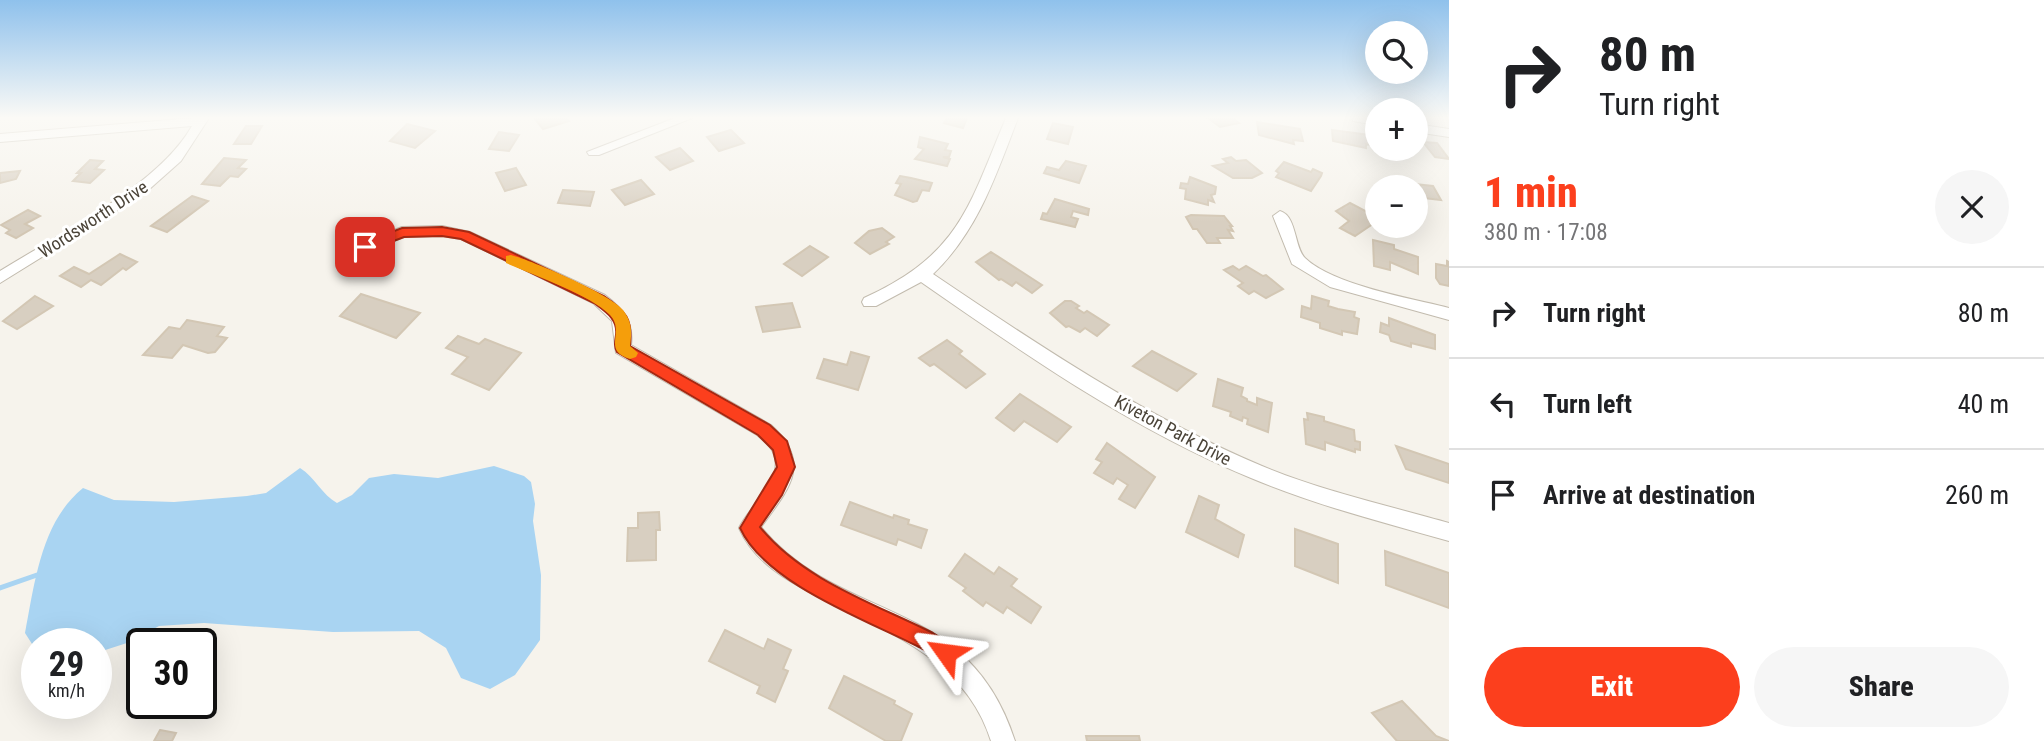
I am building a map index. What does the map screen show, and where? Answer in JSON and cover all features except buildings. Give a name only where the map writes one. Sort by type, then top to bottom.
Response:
[{"type":"street","name":"Wordsworth Drive","points":[[0,278],[151,182],[182,153]]},
{"type":"street","points":[[870,302],[899,291],[923,275],[950,250],[969,222],[998,153]]},
{"type":"street","points":[[1280,216],[1297,260],[1326,278],[1449,314]]},
{"type":"street","points":[[365,247],[402,232],[442,231],[465,235],[599,299],[616,312],[624,327],[622,348],[764,430],[781,446],[786,467],[749,528],[770,554],[795,574],[926,640],[946,653],[978,686],[999,727],[1003,741]]},
{"type":"street","name":"Kiveton Park Drive","points":[[923,275],[1075,378],[1212,452],[1292,485],[1449,532]]},
{"type":"water","points":[[494,466],[524,476],[531,482],[535,504],[533,521],[541,575],[540,640],[515,675],[490,689],[461,678],[446,648],[419,631],[333,632],[204,623],[126,628],[126,643],[112,648],[112,628],[26,628],[37,574],[49,535],[69,502],[83,488],[114,500],[174,502],[247,496],[266,493],[300,468],[337,503],[352,495],[369,478],[394,474],[438,478]]},
{"type":"waterway","points":[[0,588],[37,575]]},
{"type":"slow traffic","points":[[511,260],[599,299],[616,312],[624,327],[622,348],[630,353]]},
{"type":"route","points":[[365,247],[402,232],[442,231],[465,235],[495,248],[505,257],[599,299],[616,312],[624,327],[622,348],[704,398],[764,430],[781,446],[786,467],[749,528],[770,554],[795,574],[926,640],[946,653]]}]
